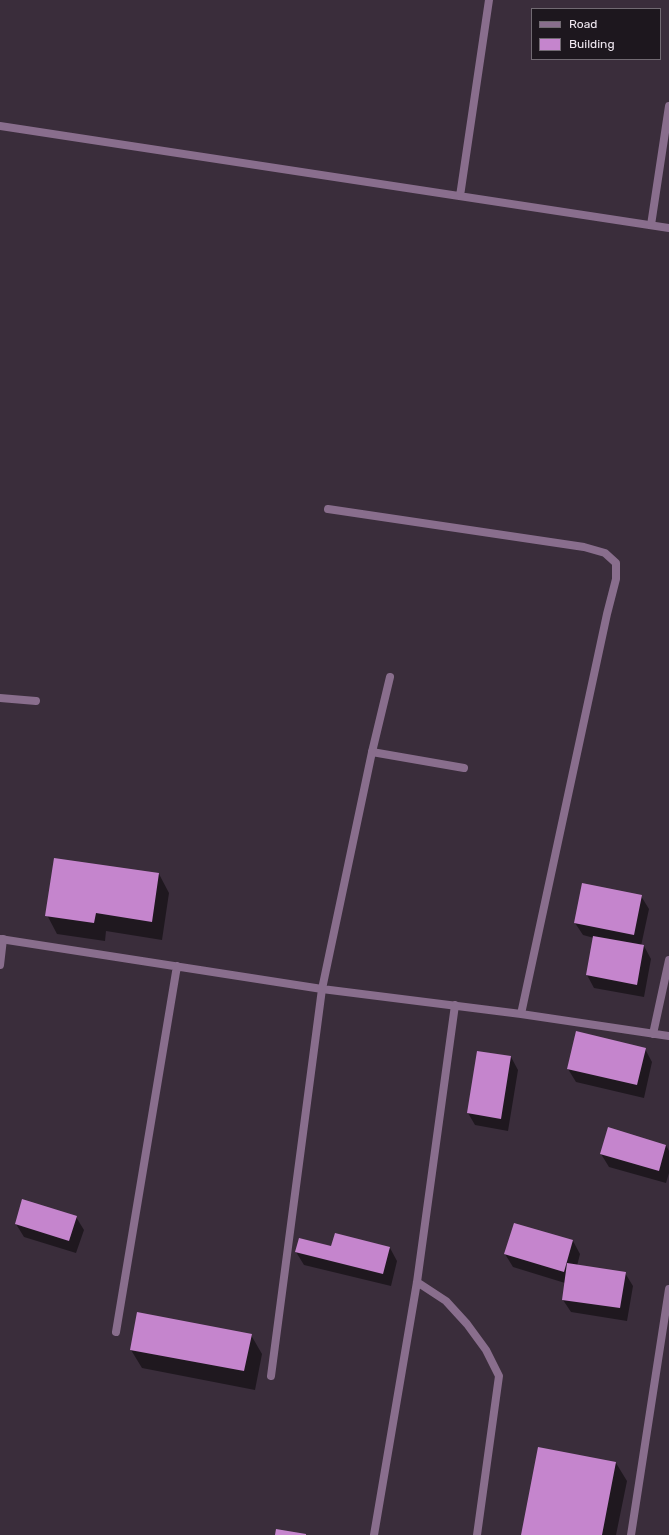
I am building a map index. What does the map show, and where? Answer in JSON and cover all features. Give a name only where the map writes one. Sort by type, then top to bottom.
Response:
[{"type":"street","points":[[460,196],[489,0]]},
{"type":"street","points":[[651,225],[669,106]]},
{"type":"street","points":[[0,126],[669,228]]},
{"type":"street","points":[[328,509],[584,547],[605,553],[616,563],[616,579],[605,622],[521,1014]]},
{"type":"street","points":[[271,1376],[322,989],[372,752],[390,676]]},
{"type":"street","points":[[0,698],[36,701]]},
{"type":"street","points":[[372,752],[464,768]]},
{"type":"street","points":[[0,964],[2,939],[322,989],[455,1005],[669,1036]]},
{"type":"street","points":[[653,1034],[669,960]]},
{"type":"street","points":[[116,1332],[177,966]]},
{"type":"street","points":[[374,1535],[417,1282],[455,1005]]},
{"type":"street","points":[[417,1282],[446,1301],[468,1324],[486,1350],[498,1376],[477,1535]]},
{"type":"street","points":[[631,1535],[669,1289]]},
{"type":"building","points":[[54,858],[159,873],[152,922],[96,913],[94,923],[45,916]]},
{"type":"building","points":[[582,883],[642,895],[634,935],[574,923]]},
{"type":"building","points":[[593,936],[644,945],[637,985],[586,975]]},
{"type":"building","points":[[576,1031],[646,1048],[637,1085],[567,1069]]},
{"type":"building","points":[[477,1051],[511,1056],[501,1119],[467,1113]]},
{"type":"building","points":[[608,1127],[666,1145],[659,1171],[600,1154]]},
{"type":"building","points":[[22,1199],[77,1216],[69,1241],[15,1224]]},
{"type":"building","points":[[514,1223],[573,1240],[564,1272],[504,1254]]},
{"type":"building","points":[[335,1233],[390,1247],[383,1274],[295,1252],[299,1238],[331,1246]]},
{"type":"building","points":[[567,1263],[626,1272],[620,1308],[562,1300]]},
{"type":"building","points":[[137,1312],[252,1334],[244,1371],[130,1350]]},
{"type":"building","points":[[538,1447],[616,1462],[602,1535],[521,1535]]},
{"type":"building","points":[[276,1529],[306,1534],[306,1535],[275,1535]]}]
